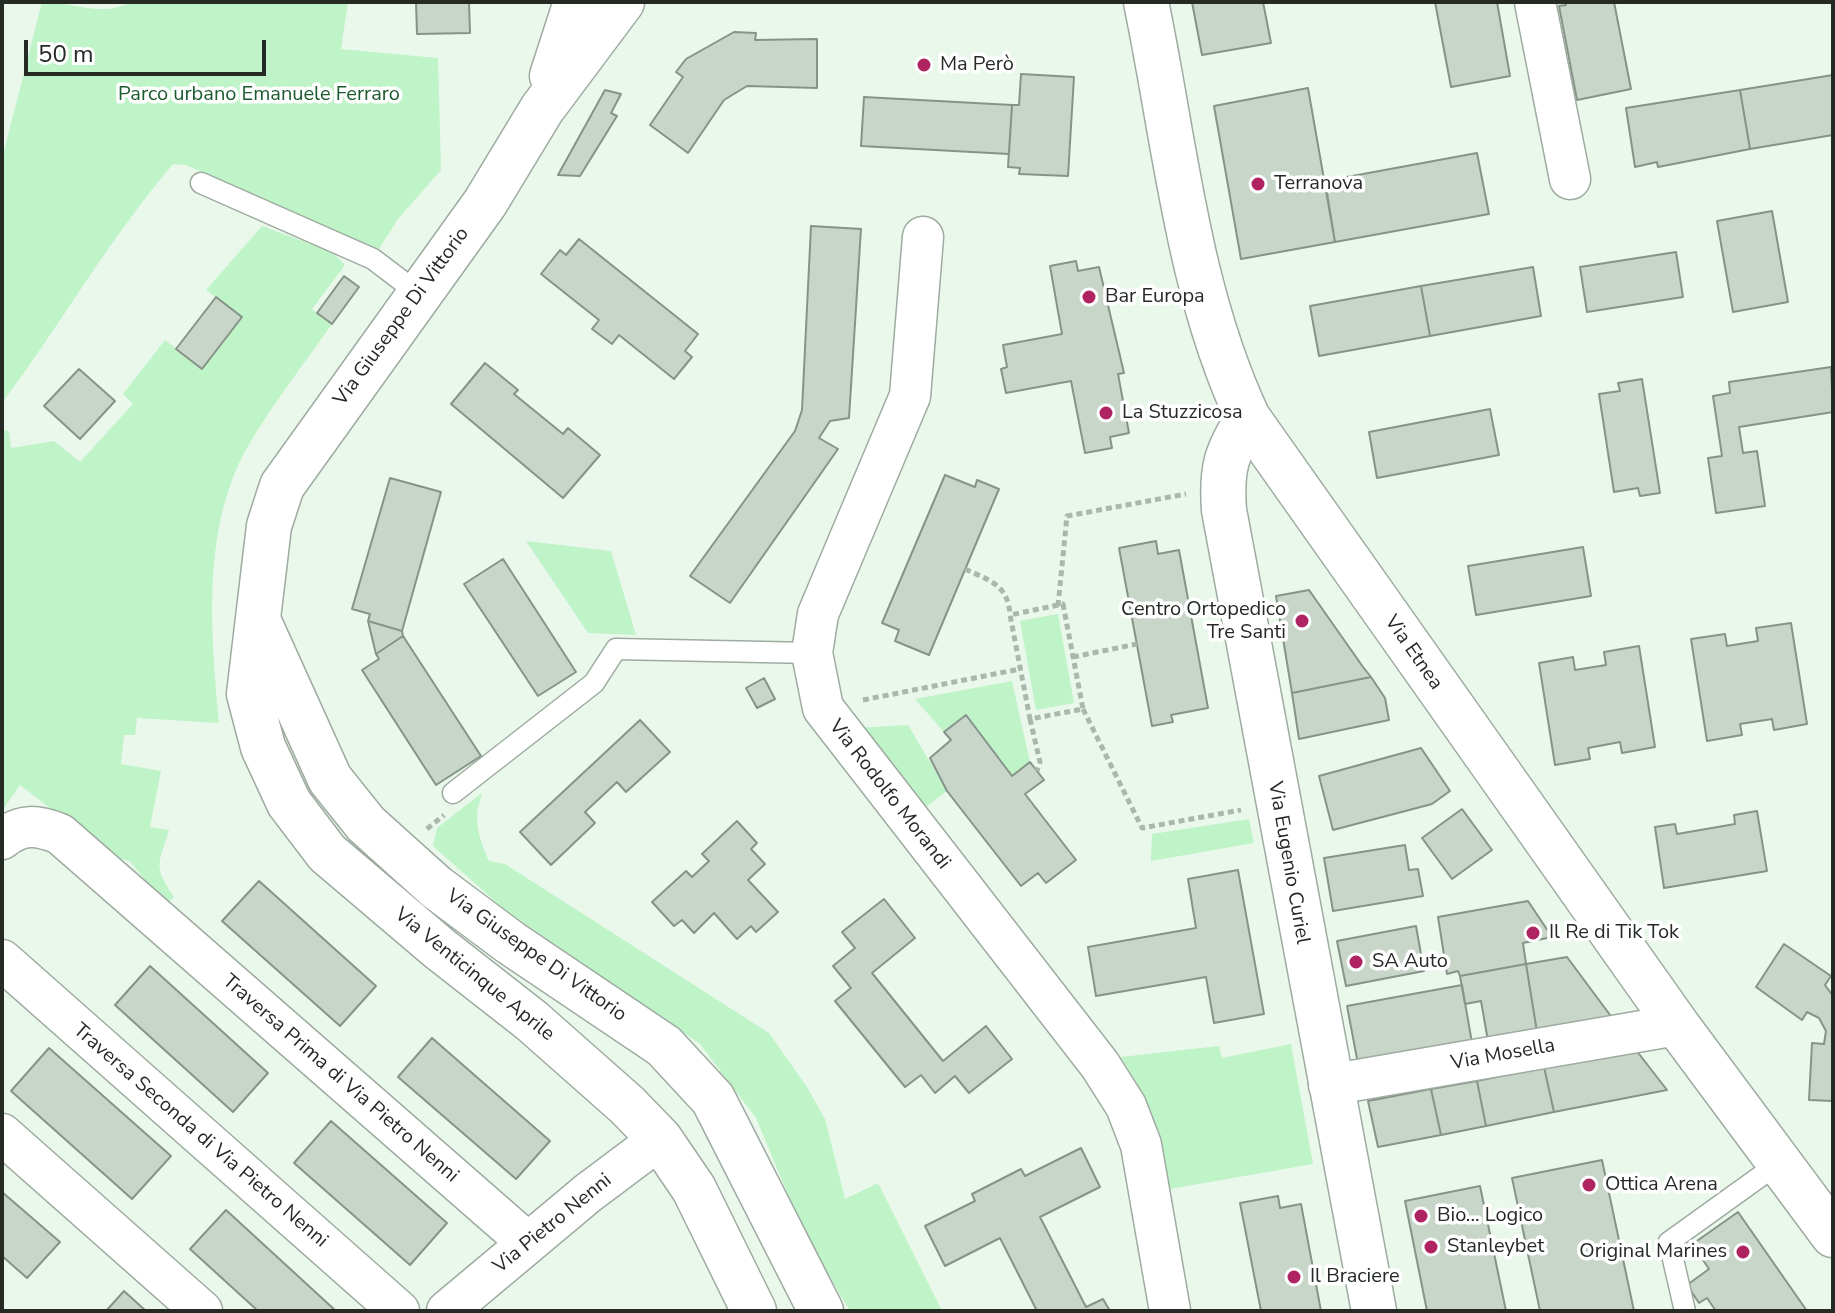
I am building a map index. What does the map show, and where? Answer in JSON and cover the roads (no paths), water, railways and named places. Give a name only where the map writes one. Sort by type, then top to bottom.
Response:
[{"type":"street","points":[[542,109],[576,2]]},
{"type":"street","points":[[542,109],[622,2]]},
{"type":"street","name":"Via Etnea","points":[[1146,2],[1205,309],[1228,376],[1248,418],[1677,1025],[1779,1163],[1820,1192],[1833,1235]]},
{"type":"street","points":[[1535,2],[1570,179]]},
{"type":"street","name":"Via Giuseppe Di Vittorio","points":[[542,109],[485,203],[282,486],[269,526],[258,620],[296,710],[330,779],[366,824],[511,943],[664,1046],[713,1099],[821,1311]]},
{"type":"street","name":"Via Rodolfo Morandi","points":[[923,237],[910,396],[818,614],[812,653],[823,708],[1100,1065],[1126,1106],[1141,1145],[1170,1311]]},
{"type":"street","name":"Via Eugenio Curiel","points":[[1248,418],[1228,449],[1222,488],[1329,1085],[1374,1311]]},
{"type":"street","name":"Via Venticinque Aprile","points":[[258,620],[249,694],[263,747],[289,803],[327,853],[440,949],[532,1021],[627,1105],[660,1139],[694,1189],[754,1311]]},
{"type":"street","name":"Traversa Prima di Via Pietro Nenni","points":[[8,834],[37,825],[60,834],[528,1243]]},
{"type":"street","name":"Traversa Seconda di Via Pietro Nenni","points":[[2,960],[399,1311]]},
{"type":"street","name":"Via Mosella","points":[[1329,1085],[1677,1025]]},
{"type":"street","points":[[2,1134],[202,1311]]},
{"type":"street","name":"Via Pietro Nenni","points":[[447,1311],[660,1139]]},
{"type":"lane","points":[[201,183],[373,259],[419,294]]},
{"type":"lane","points":[[453,793],[594,683],[616,649],[812,653]]},
{"type":"lane","points":[[1685,1311],[1669,1242],[1779,1163]]},
{"type":"place","name":"Ma Però","points":[[924,65]]},
{"type":"place","name":"Terranova","points":[[1258,184]]},
{"type":"place","name":"Bar Europa","points":[[1089,297]]},
{"type":"place","name":"La Stuzzicosa","points":[[1106,413]]},
{"type":"place","name":"Centro Ortopedico Tre Santi","points":[[1302,621]]},
{"type":"place","name":"Il Re di Tik Tok","points":[[1533,933]]},
{"type":"place","name":"SA Auto","points":[[1356,962]]},
{"type":"place","name":"Ottica Arena","points":[[1589,1185]]},
{"type":"place","name":"Bio... Logico","points":[[1421,1216]]},
{"type":"place","name":"Stanleybet","points":[[1431,1247]]},
{"type":"place","name":"Original Marines","points":[[1743,1252]]},
{"type":"place","name":"Il Braciere","points":[[1294,1277]]},
{"type":"park label","name":"Parco urbano Emanuele Ferraro","points":[[259,95]]}]
